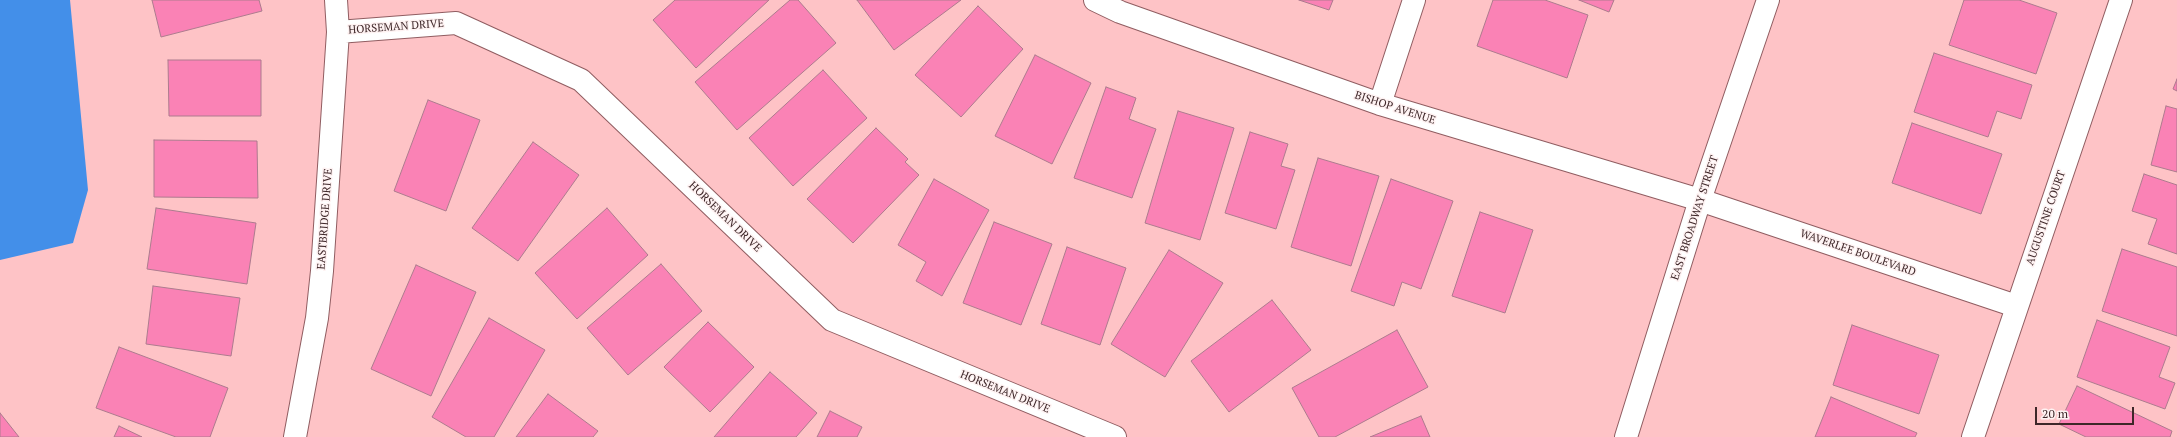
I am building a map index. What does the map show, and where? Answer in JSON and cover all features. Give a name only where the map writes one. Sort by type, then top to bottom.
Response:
[{"type":"street","name":"EASTBRIDGE DRIVE","points":[[295,437],[316,318],[322,271],[338,32],[336,0]]},
{"type":"street","name":"BISHOP AVENUE","points":[[1095,0],[1120,12],[1380,104],[1700,200]]},
{"type":"street","points":[[1380,104],[1414,0]]},
{"type":"street","name":"EAST BROADWAY STREET","points":[[1626,437],[1700,200],[1768,0]]},
{"type":"street","name":"AUGUSTINE COURT","points":[[1973,437],[2016,306],[2121,0]]},
{"type":"street","name":"HORSEMAN DRIVE","points":[[338,32],[456,23],[581,80],[832,320],[1115,437]]},
{"type":"street","name":"WAVERLEE BOULEVARD","points":[[1700,200],[2016,306]]},
{"type":"water","points":[[0,0],[70,0],[88,190],[73,243],[0,260]]},
{"type":"building","points":[[152,0],[259,0],[262,11],[161,37]]},
{"type":"building","points":[[675,0],[769,0],[696,68],[653,20]]},
{"type":"building","points":[[790,0],[798,0],[836,43],[737,130],[695,82]]},
{"type":"building","points":[[857,0],[961,0],[894,50]]},
{"type":"building","points":[[1299,0],[1333,0],[1329,10]]},
{"type":"building","points":[[1493,0],[1545,0],[1588,15],[1567,78],[1477,46]]},
{"type":"building","points":[[1579,0],[1614,0],[1609,12]]},
{"type":"building","points":[[1964,0],[2019,0],[2057,13],[2036,74],[1949,45]]},
{"type":"building","points":[[978,6],[1023,49],[961,117],[915,75]]},
{"type":"building","points":[[1934,53],[2032,85],[2021,119],[1997,111],[1988,137],[1914,112]]},
{"type":"building","points":[[1035,55],[1091,83],[1052,164],[995,136]]},
{"type":"building","points":[[168,60],[261,60],[261,116],[169,116]]},
{"type":"building","points":[[823,70],[867,118],[793,186],[749,138]]},
{"type":"building","points":[[2177,79],[2177,91],[2173,89]]},
{"type":"building","points":[[1106,87],[1136,98],[1129,119],[1156,129],[1132,198],[1074,178]]},
{"type":"building","points":[[428,100],[480,120],[446,211],[394,191]]},
{"type":"building","points":[[2166,106],[2177,109],[2177,172],[2151,165]]},
{"type":"building","points":[[1178,111],[1234,128],[1200,240],[1145,223]]},
{"type":"building","points":[[1912,123],[2002,154],[1981,214],[1892,183]]},
{"type":"building","points":[[876,128],[908,159],[905,162],[919,175],[853,243],[807,199]]},
{"type":"building","points":[[1250,132],[1288,144],[1281,166],[1295,170],[1276,229],[1225,213]]},
{"type":"building","points":[[154,140],[257,141],[258,198],[154,197]]},
{"type":"building","points":[[533,142],[579,175],[518,261],[472,228]]},
{"type":"building","points":[[1318,158],[1379,176],[1351,266],[1291,247]]},
{"type":"building","points":[[2144,174],[2177,185],[2177,254],[2148,244],[2157,219],[2132,211]]},
{"type":"building","points":[[934,179],[989,210],[942,296],[916,281],[926,262],[898,245]]},
{"type":"building","points":[[1391,179],[1453,201],[1421,289],[1402,282],[1394,306],[1351,291]]},
{"type":"building","points":[[156,208],[256,223],[247,284],[147,269]]},
{"type":"building","points":[[607,208],[648,255],[577,319],[535,273]]},
{"type":"building","points":[[1480,212],[1533,230],[1505,313],[1452,296]]},
{"type":"building","points":[[994,222],[1052,244],[1021,325],[963,303]]},
{"type":"building","points":[[1067,247],[1126,268],[1100,345],[1041,324]]},
{"type":"building","points":[[2122,249],[2177,267],[2177,336],[2102,311]]},
{"type":"building","points":[[1169,250],[1223,283],[1165,377],[1111,344]]},
{"type":"building","points":[[661,264],[702,311],[628,375],[587,328]]},
{"type":"building","points":[[416,265],[476,292],[431,396],[371,369]]},
{"type":"building","points":[[153,286],[240,298],[231,356],[146,344]]},
{"type":"building","points":[[1272,300],[1311,350],[1229,412],[1191,361]]},
{"type":"building","points":[[489,318],[545,350],[494,437],[466,437],[432,417]]},
{"type":"building","points":[[2097,320],[2170,347],[2159,377],[2175,383],[2165,409],[2077,377]]},
{"type":"building","points":[[708,322],[754,367],[710,412],[664,367]]},
{"type":"building","points":[[1852,325],[1939,355],[1919,414],[1833,385]]},
{"type":"building","points":[[1397,330],[1428,387],[1335,437],[1319,437],[1292,388]]},
{"type":"building","points":[[119,347],[228,388],[210,437],[176,437],[96,408]]},
{"type":"building","points":[[770,372],[817,413],[796,437],[714,437]]},
{"type":"building","points":[[2077,386],[2172,431],[2170,437],[2086,437],[2059,424]]},
{"type":"building","points":[[548,394],[598,431],[593,437],[516,437]]},
{"type":"building","points":[[1831,397],[1917,433],[1915,437],[1815,437]]},
{"type":"building","points":[[830,411],[862,427],[857,437],[817,437]]},
{"type":"building","points":[[0,413],[19,437],[0,437]]},
{"type":"building","points":[[1421,416],[1430,437],[1370,437]]},
{"type":"building","points":[[119,426],[142,437],[114,437]]}]
